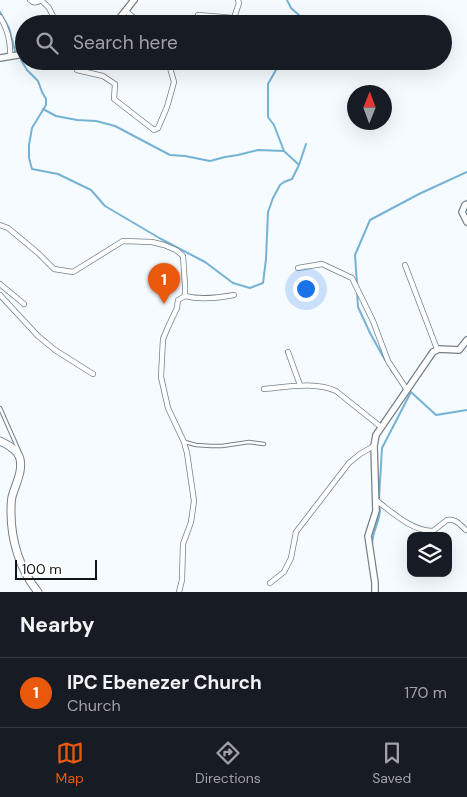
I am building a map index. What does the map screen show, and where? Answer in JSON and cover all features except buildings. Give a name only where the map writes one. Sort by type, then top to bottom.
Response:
[{"type":"main road","points":[[0,441],[15,451],[20,458],[20,474],[11,499],[11,526],[16,553],[38,592]]},
{"type":"street","points":[[30,0],[32,2],[41,0],[52,15]]},
{"type":"street","points":[[123,15],[134,0]]},
{"type":"street","points":[[235,15],[239,3],[238,0]]},
{"type":"street","points":[[126,11],[131,15]]},
{"type":"street","points":[[0,18],[9,34],[10,56]]},
{"type":"street","points":[[0,58],[15,55]]},
{"type":"street","points":[[77,70],[103,76],[115,84],[114,99],[154,130],[158,128],[161,121],[174,82],[171,70]]},
{"type":"street","points":[[467,204],[462,212],[467,222]]},
{"type":"street","points":[[0,225],[8,228],[54,269],[73,272],[123,241],[152,242],[164,245],[176,250],[183,256],[185,296]]},
{"type":"street","points":[[298,268],[322,264],[352,278],[373,321],[388,361],[407,390]]},
{"type":"street","points":[[405,265],[436,349]]},
{"type":"street","points":[[0,284],[24,304]]},
{"type":"street","points":[[0,295],[38,336],[55,350],[93,374]]},
{"type":"street","points":[[179,592],[182,580],[183,544],[191,522],[194,501],[187,453],[184,442],[168,408],[161,377],[164,339],[177,308],[178,300],[185,296],[201,298],[234,296]]},
{"type":"street","points":[[375,592],[368,536],[376,511],[374,446],[376,435],[432,352],[443,348],[459,350],[467,340]]},
{"type":"street","points":[[288,352],[300,385]]},
{"type":"street","points":[[264,389],[300,385],[330,387],[381,427]]},
{"type":"street","points":[[270,583],[284,572],[291,558],[296,532],[349,463],[374,446]]},
{"type":"street","points":[[376,501],[419,528],[433,530],[450,519],[466,530]]},
{"type":"lane","points":[[0,408],[18,448],[20,458]]},
{"type":"lane","points":[[184,442],[211,446],[249,442],[264,444]]},
{"type":"waterway","points":[[287,0],[291,8],[299,15]]},
{"type":"waterway","points":[[0,12],[9,28],[15,51]]},
{"type":"waterway","points":[[27,70],[38,81],[46,99],[46,105],[32,128],[29,145],[29,158],[32,169],[58,174],[91,190],[105,206],[205,262],[233,283],[250,288],[263,283],[268,212],[273,198],[280,185],[292,179],[306,144]]},
{"type":"waterway","points":[[276,70],[268,84],[268,117],[274,125],[284,151]]},
{"type":"waterway","points":[[43,109],[56,116],[96,121],[115,126],[170,155],[210,161],[258,150],[284,151],[298,164]]},
{"type":"waterway","points":[[357,284],[355,255],[370,220],[419,194],[467,172]]},
{"type":"waterway","points":[[357,291],[358,307],[385,360]]},
{"type":"waterway","points":[[391,370],[399,381]]},
{"type":"waterway","points":[[379,498],[382,448],[411,392],[436,415],[467,410]]},
{"type":"waterway","points":[[372,545],[380,509]]},
{"type":"waterway","points":[[374,560],[376,572]]},
{"type":"place","name":"IPC Ebenezer Church","points":[[164,304]]}]
